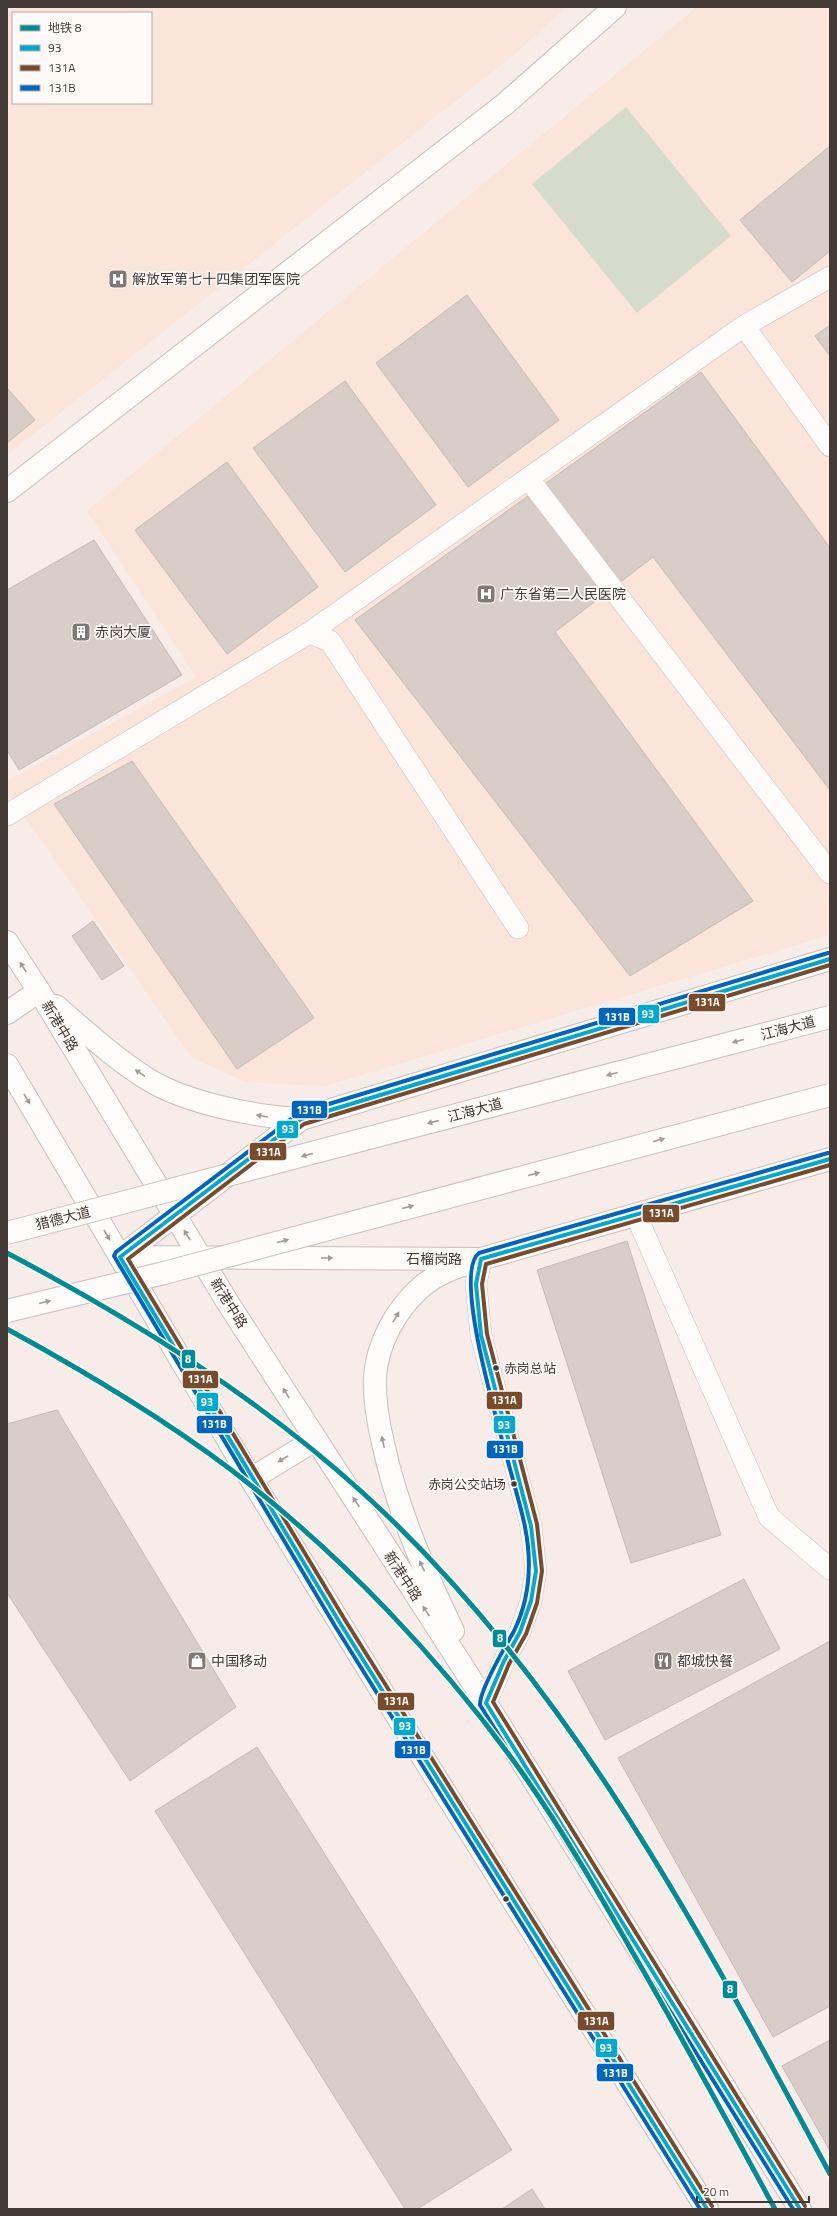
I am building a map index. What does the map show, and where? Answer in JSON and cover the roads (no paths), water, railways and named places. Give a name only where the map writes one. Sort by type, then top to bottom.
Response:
[{"type":"main road","points":[[7,491],[506,104],[615,7]]},
{"type":"main road","name":"新港中路","points":[[7,942],[39,991],[201,1258],[315,1440],[486,1703],[800,2209]]},
{"type":"main road","points":[[7,1013],[39,991],[117,1058],[150,1080],[180,1094],[247,1113],[273,1118],[301,1119],[830,958]]},
{"type":"main road","name":"江海大道","points":[[120,1204],[830,1017]]},
{"type":"main road","points":[[7,1065],[251,1478],[407,1731],[707,2209]]},
{"type":"main road","points":[[7,1311],[164,1273],[830,1095]]},
{"type":"main road","points":[[120,1257],[301,1119]]},
{"type":"main road","name":"石榴岗路","points":[[120,1257],[481,1259],[830,1159]]},
{"type":"main road","name":"猎德大道","points":[[7,1233],[120,1204]]},
{"type":"main road","points":[[481,1259],[445,1271],[419,1288],[401,1309],[383,1340],[375,1376],[377,1416],[390,1478],[418,1556],[486,1703]]},
{"type":"main road","points":[[251,1478],[315,1440]]},
{"type":"lane","points":[[7,815],[309,633],[744,326],[830,277]]},
{"type":"lane","points":[[744,326],[830,446]]},
{"type":"lane","points":[[528,478],[830,873]]},
{"type":"lane","points":[[309,633],[330,641],[518,928]]},
{"type":"lane","points":[[636,1215],[769,1517],[830,1569]]},
{"type":"lane","points":[[481,1259],[476,1284],[481,1335],[531,1526],[536,1572],[531,1601],[520,1632],[504,1661],[486,1703]]},
{"type":"metro line","name":"8","points":[[7,1253],[101,1305],[147,1333],[237,1392],[280,1424],[363,1493],[437,1566],[505,1644],[567,1727],[625,1813],[679,1901],[731,1992],[830,2174]]},
{"type":"metro line","name":"8","points":[[7,1329],[149,1412],[230,1469],[311,1536],[350,1573],[388,1611],[459,1690],[523,1774],[607,1907],[705,2080],[775,2209]]},
{"type":"place","name":"解放军第七十四集团军医院","points":[[118,279]]},
{"type":"place","name":"广东省第二人民医院","points":[[486,594]]},
{"type":"place","name":"赤岗大厦","points":[[81,632]]},
{"type":"place","name":"赤岗总站","points":[[496,1368]]},
{"type":"place","name":"赤岗公交站场","points":[[514,1484]]},
{"type":"place","name":"中国移动","points":[[197,1661]]},
{"type":"place","name":"都城快餐","points":[[663,1661]]}]
